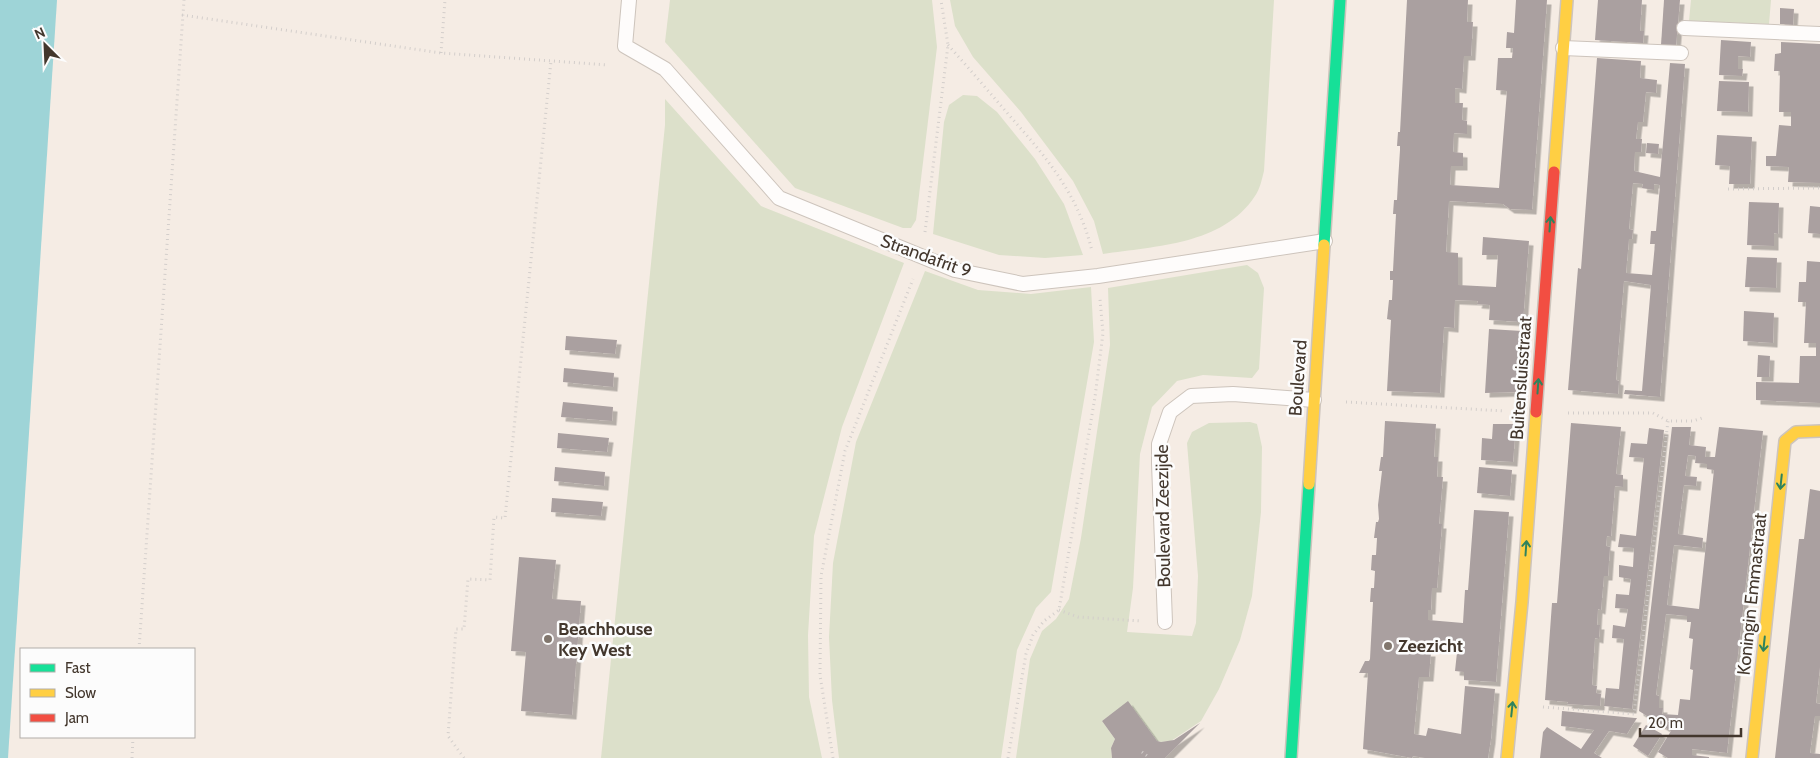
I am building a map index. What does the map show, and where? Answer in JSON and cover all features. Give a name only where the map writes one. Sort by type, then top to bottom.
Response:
[{"type":"street","name":"Boulevard","points":[[1291,758],[1340,0]]},
{"type":"street","name":"Buitensluisstraat","points":[[1507,758],[1522,602],[1567,0]]},
{"type":"street","name":"Koningin Emmastraat","points":[[1752,758],[1785,441],[1789,435],[1798,430],[1820,431]]},
{"type":"lane","name":"Strandafrit 9","points":[[629,0],[625,46],[665,69],[779,198],[955,270],[1023,284],[1098,276],[1325,241]]},
{"type":"lane","points":[[1684,28],[1820,34]]},
{"type":"lane","points":[[1563,48],[1681,53]]},
{"type":"lane","name":"Boulevard Zeezijde","points":[[1165,622],[1159,463],[1160,444],[1170,412],[1191,396],[1234,394],[1314,400]]},
{"type":"path","points":[[139,648],[184,0]]},
{"type":"path","points":[[441,53],[445,0]]},
{"type":"path","points":[[833,758],[820,675],[821,576],[845,451],[922,256],[948,45],[941,0]]},
{"type":"path","points":[[182,15],[441,53],[618,66]]},
{"type":"path","points":[[948,45],[1048,159],[1072,197],[1089,236],[1098,276],[1103,333],[1095,397],[1059,610],[1044,621],[1033,635],[1026,654],[1008,758]]},
{"type":"path","points":[[464,758],[448,736],[456,629],[464,629],[468,579],[490,580],[494,517],[505,518],[551,61]]},
{"type":"path","points":[[1728,189],[1820,188]]},
{"type":"path","points":[[1314,400],[1536,413],[1653,413],[1668,421],[1694,421],[1705,417]]},
{"type":"path","points":[[1512,704],[1634,714],[1668,421]]},
{"type":"path","points":[[1059,610],[1078,617],[1127,621]]},
{"type":"path","points":[[132,758],[133,738]]},
{"type":"path","points":[[1142,752],[1150,758]]},
{"type":"green space","points":[[670,0],[932,0],[937,47],[916,220],[911,228],[903,228],[795,188],[665,42]]},
{"type":"green space","points":[[950,0],[1274,0],[1264,171],[1260,187],[1255,196],[1241,212],[1225,225],[1207,234],[1166,245],[1103,254],[1094,221],[1073,181],[1021,112],[973,57],[955,26]]},
{"type":"green space","points":[[1691,0],[1771,0],[1769,24],[1689,21]]},
{"type":"green space","points":[[963,95],[977,96],[997,112],[1035,159],[1064,204],[1083,255],[1045,258],[999,255],[933,234],[944,122],[949,105]]},
{"type":"green space","points":[[665,99],[761,206],[904,263],[842,427],[814,536],[808,635],[809,697],[822,758],[601,758],[665,125]]},
{"type":"green space","points":[[1247,265],[1258,273],[1264,288],[1259,369],[1252,378],[1203,375],[1177,381],[1152,407],[1140,454],[1133,588],[1127,632],[1192,636],[1196,623],[1198,576],[1187,443],[1192,432],[1209,423],[1250,422],[1257,424],[1262,447],[1261,512],[1252,596],[1240,640],[1219,689],[1201,721],[1171,741],[1157,741],[1128,702],[1102,721],[1115,739],[1111,748],[1112,758],[1016,758],[1030,659],[1042,631],[1056,619],[1069,599],[1081,538],[1110,345],[1108,288]]},
{"type":"green space","points":[[925,271],[978,290],[1031,294],[1091,287],[1094,342],[1051,592],[1036,608],[1017,650],[1001,758],[839,758],[832,700],[829,637],[833,563],[856,442]]},
{"type":"water","points":[[0,0],[57,0],[8,758],[0,758]]},
{"type":"building","points":[[1407,0],[1468,0],[1467,22],[1473,22],[1471,56],[1464,56],[1462,89],[1455,88],[1455,103],[1463,103],[1462,120],[1467,121],[1467,134],[1454,133],[1453,152],[1463,153],[1463,166],[1451,166],[1450,185],[1499,188],[1507,91],[1496,90],[1498,58],[1512,58],[1513,48],[1506,48],[1507,32],[1514,33],[1516,0],[1547,0],[1532,210],[1510,209],[1503,204],[1449,201],[1446,252],[1458,253],[1458,285],[1496,287],[1498,255],[1482,255],[1483,237],[1529,241],[1523,322],[1489,320],[1490,305],[1477,304],[1478,301],[1455,300],[1454,328],[1444,327],[1440,393],[1387,391],[1391,320],[1387,319],[1389,300],[1392,300],[1393,280],[1390,280],[1390,271],[1393,271],[1396,214],[1393,214],[1394,200],[1397,200],[1400,146],[1397,146],[1398,132],[1400,132]]},
{"type":"building","points":[[1598,0],[1642,0],[1640,31],[1644,31],[1643,43],[1595,40]]},
{"type":"building","points":[[1664,0],[1680,0],[1676,46],[1661,45]]},
{"type":"building","points":[[1780,8],[1794,9],[1793,25],[1780,24]]},
{"type":"building","points":[[1721,40],[1751,42],[1750,57],[1738,56],[1738,69],[1743,69],[1742,76],[1719,75]]},
{"type":"building","points":[[1781,42],[1820,44],[1820,183],[1788,182],[1789,167],[1766,166],[1766,156],[1776,156],[1779,125],[1791,126],[1791,112],[1779,112],[1780,71],[1774,71],[1775,54],[1781,53]]},
{"type":"building","points":[[1597,58],[1641,61],[1640,78],[1657,80],[1656,93],[1646,92],[1643,122],[1638,122],[1636,139],[1642,139],[1641,152],[1635,152],[1634,171],[1660,177],[1670,63],[1685,64],[1660,397],[1624,394],[1625,390],[1642,391],[1651,285],[1624,281],[1616,380],[1619,381],[1618,394],[1568,390],[1578,268],[1581,269]],"holes":[[[1633,183],[1643,184],[1642,188],[1654,190],[1654,184],[1660,185],[1656,231],[1651,231],[1650,244],[1655,244],[1652,275],[1626,273],[1629,239],[1632,239],[1633,230],[1629,229]]]},
{"type":"building","points":[[1719,81],[1749,82],[1748,112],[1717,111]]},
{"type":"building","points":[[1717,135],[1752,137],[1750,184],[1729,184],[1730,166],[1715,165]]},
{"type":"building","points":[[1647,143],[1659,144],[1658,154],[1646,153]]},
{"type":"building","points":[[1749,202],[1779,203],[1778,234],[1774,233],[1774,246],[1747,245]]},
{"type":"building","points":[[1810,206],[1820,207],[1820,234],[1808,233]]},
{"type":"building","points":[[1747,257],[1777,258],[1776,288],[1745,287]]},
{"type":"building","points":[[1807,261],[1820,262],[1820,403],[1756,400],[1756,382],[1799,383],[1800,356],[1816,356],[1816,343],[1804,343],[1806,302],[1798,302],[1799,282],[1806,282]]},
{"type":"building","points":[[1744,311],[1774,313],[1773,343],[1743,341]]},
{"type":"building","points":[[1489,329],[1522,331],[1518,392],[1485,393]]},
{"type":"building","points":[[566,336],[617,340],[615,354],[565,350]]},
{"type":"building","points":[[1758,355],[1770,356],[1769,377],[1757,377]]},
{"type":"building","points":[[564,368],[614,373],[613,387],[563,382]]},
{"type":"building","points":[[563,402],[613,407],[612,421],[561,417]]},
{"type":"building","points":[[1385,421],[1436,424],[1434,457],[1438,457],[1437,477],[1443,477],[1439,524],[1442,524],[1437,588],[1432,588],[1431,610],[1428,610],[1428,620],[1463,623],[1465,590],[1468,590],[1474,510],[1509,512],[1496,682],[1464,680],[1464,672],[1455,671],[1458,643],[1425,641],[1424,652],[1431,652],[1429,677],[1419,677],[1414,734],[1426,736],[1428,728],[1461,734],[1465,686],[1495,689],[1488,758],[1425,758],[1413,756],[1412,758],[1363,749],[1368,673],[1359,673],[1365,661],[1370,659],[1373,602],[1370,602],[1371,588],[1374,588],[1375,571],[1371,570],[1372,555],[1376,555],[1377,538],[1374,538],[1376,522],[1379,519],[1378,505],[1382,471],[1379,471],[1381,457],[1383,457]]},
{"type":"building","points":[[1571,423],[1621,427],[1616,474],[1623,475],[1623,487],[1615,486],[1611,537],[1607,536],[1606,546],[1610,547],[1608,576],[1604,576],[1601,610],[1598,609],[1597,625],[1600,625],[1599,639],[1595,638],[1592,685],[1597,686],[1596,693],[1601,694],[1600,706],[1567,704],[1568,702],[1545,700],[1552,603],[1557,603]]},
{"type":"building","points":[[1493,424],[1516,424],[1513,462],[1481,460],[1482,438],[1492,439]]},
{"type":"building","points":[[1672,427],[1691,427],[1689,445],[1706,447],[1705,457],[1715,457],[1719,427],[1763,431],[1727,753],[1692,749],[1692,755],[1709,758],[1668,758],[1658,752],[1671,731],[1639,711]],"holes":[[[1688,455],[1696,456],[1695,463],[1707,464],[1707,469],[1714,470],[1699,609],[1667,605],[1674,545],[1702,548],[1703,538],[1678,534],[1684,485],[1696,486],[1697,477],[1685,476]],[[1666,614],[1687,616],[1687,622],[1691,622],[1689,638],[1693,639],[1690,669],[1693,670],[1690,700],[1680,699],[1678,715],[1662,714],[1663,708],[1659,708],[1659,696],[1656,695]]]},
{"type":"building","points":[[1649,428],[1664,430],[1632,709],[1604,706],[1606,688],[1619,689],[1624,639],[1612,638],[1613,625],[1625,627],[1628,609],[1615,608],[1616,594],[1629,595],[1631,579],[1619,577],[1619,565],[1633,567],[1634,548],[1618,547],[1620,534],[1636,536],[1644,458],[1629,457],[1631,443],[1647,444]]},
{"type":"building","points":[[558,433],[609,438],[607,452],[557,448]]},
{"type":"building","points":[[555,467],[605,472],[604,486],[554,481]]},
{"type":"building","points":[[1479,467],[1512,470],[1510,496],[1477,493]]},
{"type":"building","points":[[1810,489],[1820,491],[1820,667],[1816,703],[1820,704],[1820,716],[1815,716],[1810,753],[1820,754],[1820,758],[1775,758],[1799,539],[1804,539]]},
{"type":"building","points":[[552,498],[603,502],[601,516],[551,512]]},
{"type":"building","points":[[519,557],[556,560],[552,599],[581,601],[572,715],[521,711],[526,652],[511,651]]},
{"type":"building","points":[[1128,701],[1157,741],[1174,740],[1200,723],[1165,758],[1112,758],[1111,748],[1115,739],[1102,721]]},
{"type":"building","points":[[1562,711],[1637,718],[1627,734],[1609,731],[1594,753],[1602,758],[1540,758],[1543,732],[1547,727],[1581,749],[1594,730],[1561,726]]},
{"type":"building","points":[[1646,725],[1662,734],[1648,756],[1633,746]]},
{"type":"traffic: fast","points":[[1324,245],[1340,0]]},
{"type":"traffic: fast","points":[[1291,758],[1309,484]]},
{"type":"traffic: slow","points":[[1554,172],[1567,0]]},
{"type":"traffic: slow","points":[[1309,484],[1324,245]]},
{"type":"traffic: slow","points":[[1507,758],[1522,602],[1536,412]]},
{"type":"traffic: slow","points":[[1752,758],[1785,441],[1796,432],[1820,431]]},
{"type":"traffic: jam","points":[[1536,412],[1554,172]]},
{"type":"place","name":"Beachhouse Key West","points":[[548,639]]},
{"type":"place","name":"Zeezicht","points":[[1388,646]]}]
